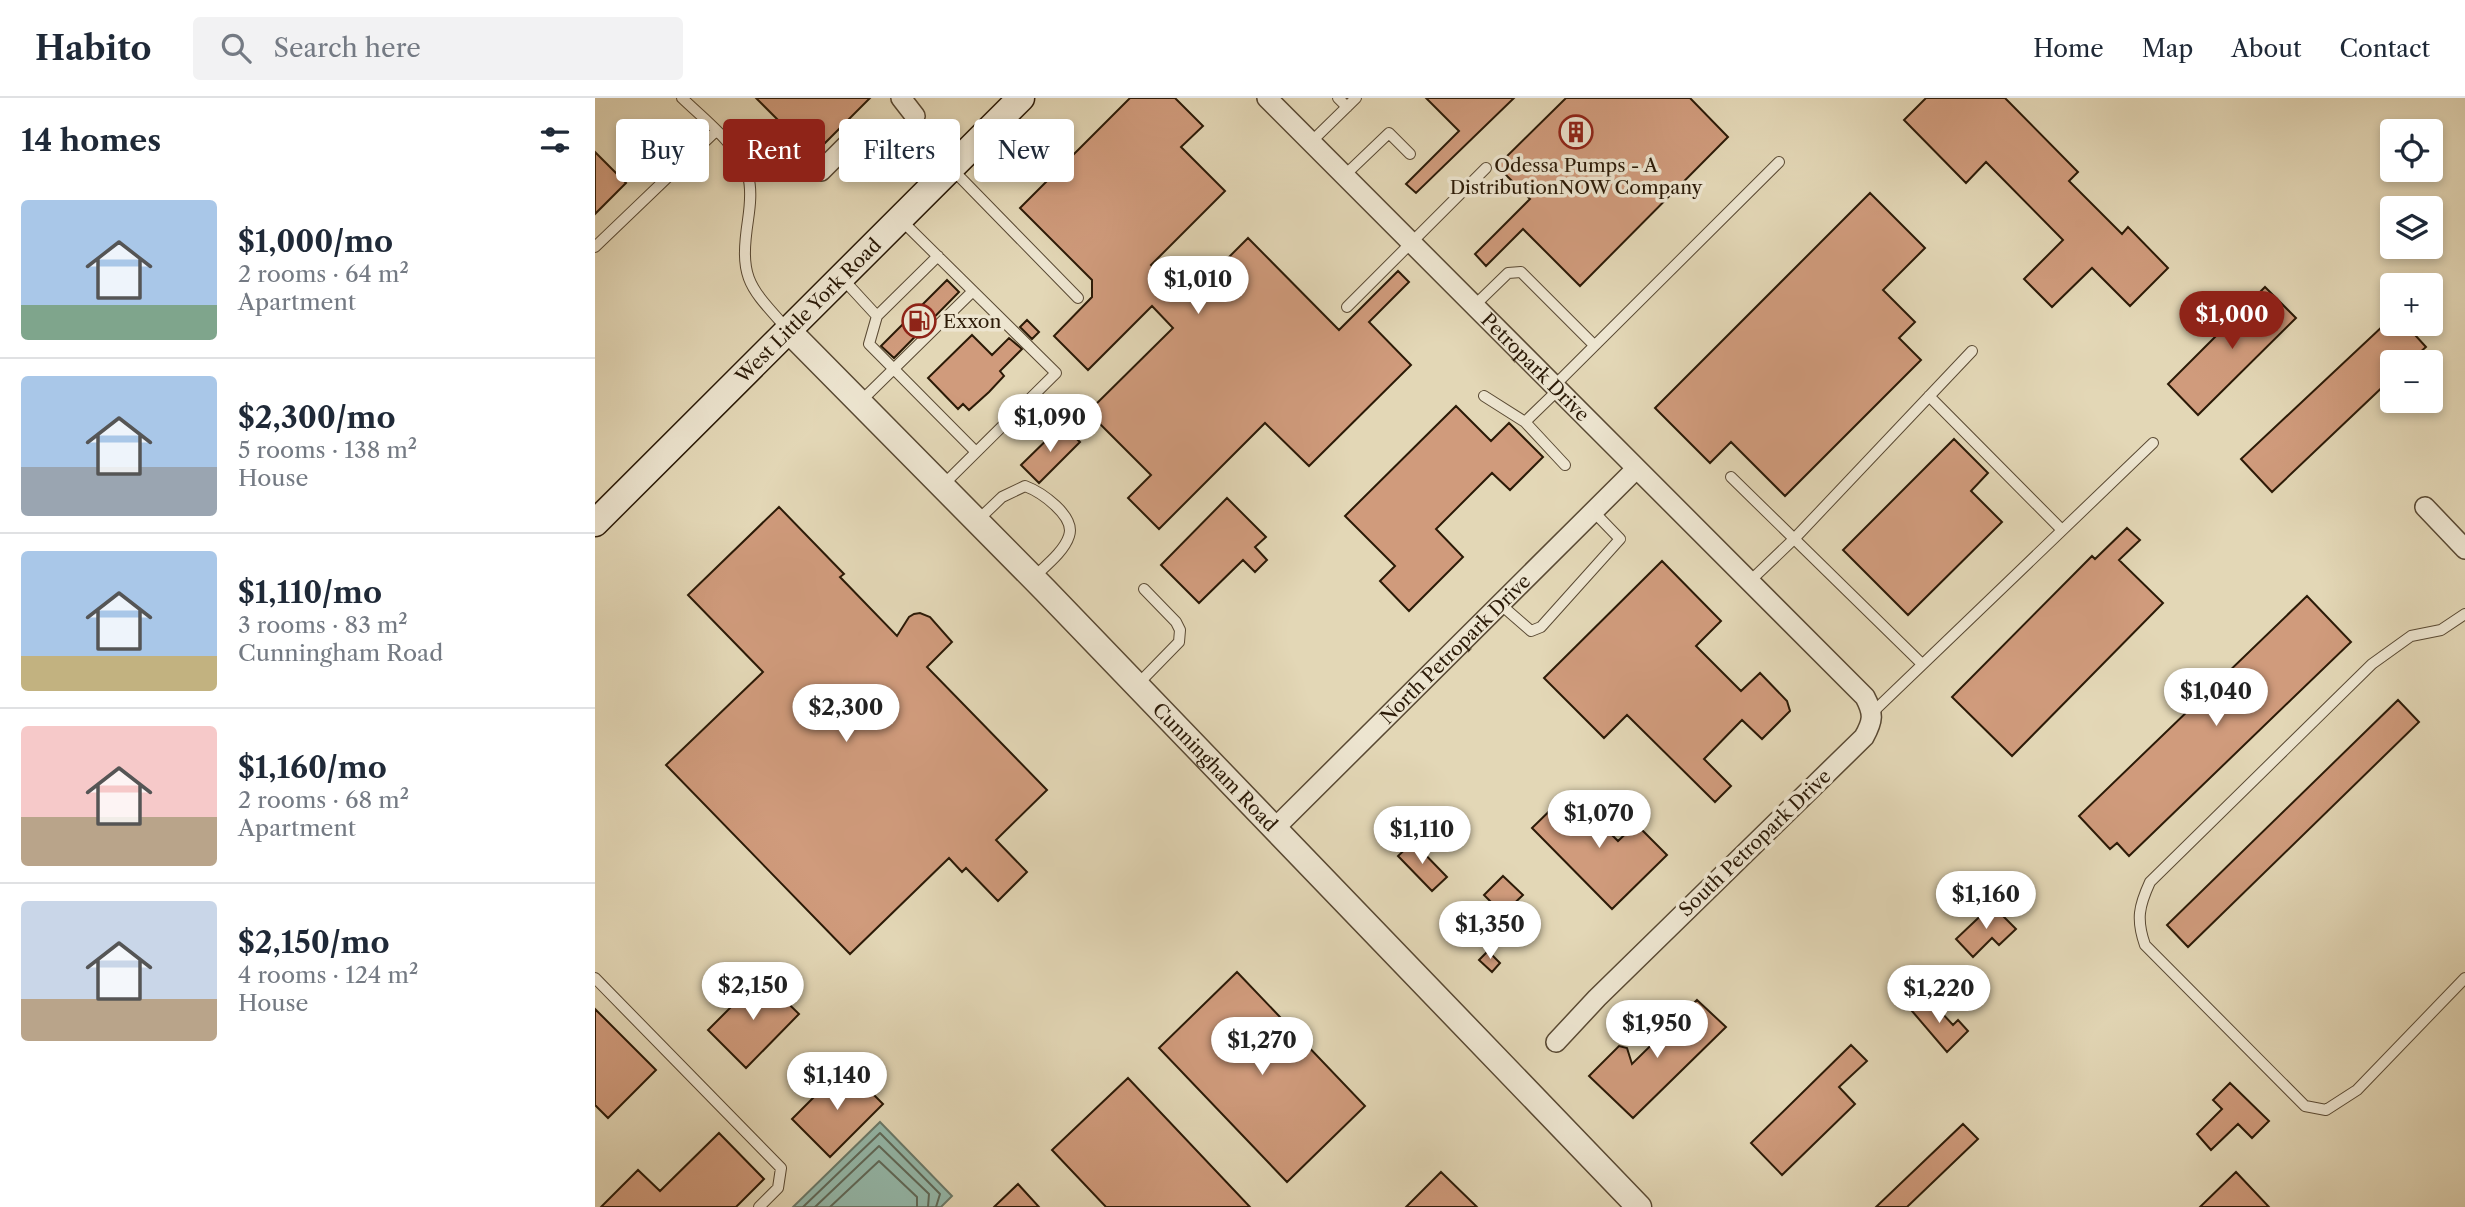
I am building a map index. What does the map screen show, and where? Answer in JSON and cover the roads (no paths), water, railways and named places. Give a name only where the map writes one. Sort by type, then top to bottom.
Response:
[{"type":"main road","name":"West Little York Road","points":[[960,159],[1021,98]]},
{"type":"main road","name":"West Little York Road","points":[[595,523],[937,182]]},
{"type":"street","points":[[901,98],[915,116]]},
{"type":"street","name":"Petropark Drive","points":[[1267,98],[1865,697],[1873,712]]},
{"type":"street","points":[[825,168],[839,154]]},
{"type":"street","name":"Cunningham Road","points":[[788,330],[1137,685],[1639,1207]]},
{"type":"street","name":"North Petropark Drive","points":[[1275,828],[1636,469]]},
{"type":"street","points":[[2425,507],[2465,548]]},
{"type":"street","name":"South Petropark Drive","points":[[1556,1042],[1597,998],[1864,737],[1872,723],[1873,712]]},
{"type":"lane","points":[[682,98],[735,150],[749,179],[744,245],[745,271],[757,295],[788,330]]},
{"type":"lane","points":[[1338,98],[1347,107]]},
{"type":"lane","points":[[1311,142],[1356,98]]},
{"type":"lane","points":[[595,247],[716,131]]},
{"type":"lane","points":[[1344,176],[1389,132],[1410,154]]},
{"type":"lane","points":[[1525,422],[1594,345],[1779,162]]},
{"type":"lane","points":[[1347,307],[1486,168]]},
{"type":"lane","points":[[960,177],[1078,298]]},
{"type":"lane","points":[[900,219],[1056,373],[942,486]]},
{"type":"lane","points":[[938,256],[877,316],[869,344],[977,452]]},
{"type":"lane","points":[[1474,306],[1508,273],[1521,272],[1594,345]]},
{"type":"lane","points":[[841,278],[877,316]]},
{"type":"lane","points":[[859,402],[973,291]]},
{"type":"lane","points":[[1749,582],[1794,539],[1972,351]]},
{"type":"lane","points":[[1484,396],[1525,422],[1565,465]]},
{"type":"lane","points":[[1929,396],[2062,530]]},
{"type":"lane","points":[[1873,712],[2153,443]]},
{"type":"lane","points":[[1731,477],[1922,664]]},
{"type":"lane","points":[[976,521],[1002,497],[1025,486],[1036,490],[1052,502],[1064,516],[1069,526],[1069,536],[1033,578]]},
{"type":"lane","points":[[1500,604],[1531,631],[1541,627],[1620,539],[1593,511]]},
{"type":"lane","points":[[1137,685],[1179,642],[1180,630],[1176,622],[1144,589]]},
{"type":"lane","points":[[2465,614],[2441,630],[2411,636],[2372,664],[2150,881],[2142,900],[2138,925],[2145,945],[2305,1106],[2326,1110],[2357,1090],[2465,978]]},
{"type":"lane","points":[[595,978],[781,1168],[778,1188],[759,1207]]},
{"type":"water","points":[[880,1122],[952,1196],[941,1207],[793,1207]]},
{"type":"place","name":"Odessa Pumps - A DistributionNOW Company","points":[[1576,132]]},
{"type":"place","name":"Exxon","points":[[919,321]]}]
